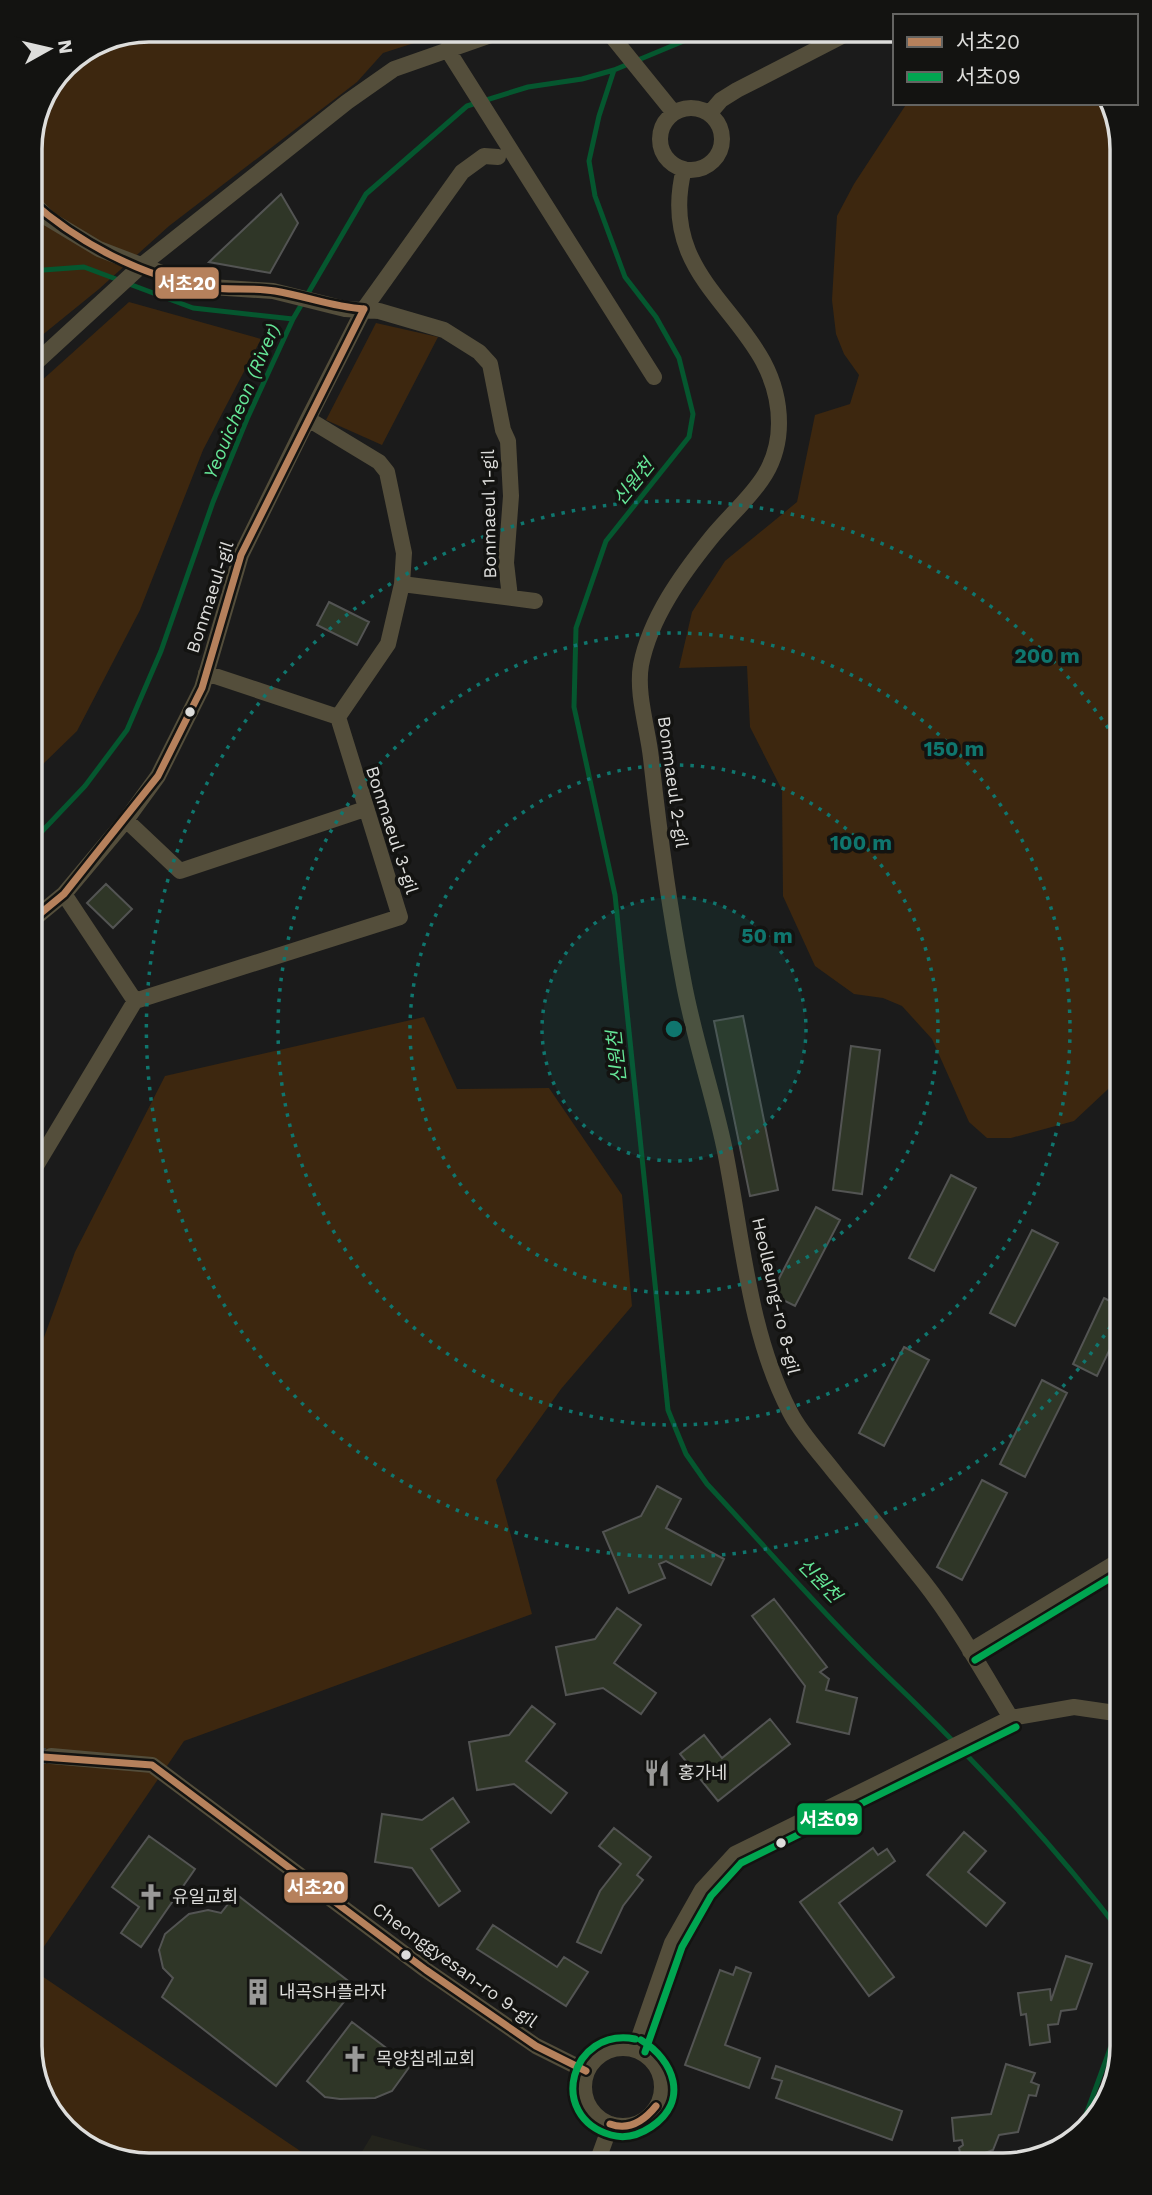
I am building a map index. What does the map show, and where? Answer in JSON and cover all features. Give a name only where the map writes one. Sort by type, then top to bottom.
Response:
[{"type":"street","points":[[42,357],[138,269],[346,102],[394,69],[469,42]]},
{"type":"street","points":[[616,42],[674,113]]},
{"type":"street","points":[[709,114],[721,100],[737,90],[831,42]]},
{"type":"street","points":[[447,49],[654,377]]},
{"type":"street","points":[[693,108],[709,114],[721,133],[718,153],[704,167],[684,169],[667,159],[661,149],[662,129],[674,113],[693,108]]},
{"type":"street","name":"Bonmaeul-gil","points":[[42,912],[64,894],[126,820],[158,776],[210,674],[241,555],[364,309],[462,172],[484,156],[498,157]]},
{"type":"street","name":"Bonmaeul 2-gil","points":[[678,940],[642,702],[641,666],[669,595],[714,534],[747,501],[772,466],[779,427],[770,376],[747,335],[708,289],[690,261],[679,229],[677,195],[684,169]]},
{"type":"street","points":[[42,212],[99,250],[138,269],[196,286],[273,291],[345,309],[364,309]]},
{"type":"street","name":"Bonmaeul 1-gil","points":[[364,309],[444,330],[479,352],[491,364],[503,430],[508,441],[511,496],[506,563],[510,597]]},
{"type":"street","points":[[210,674],[338,717],[388,644],[402,584],[404,553],[387,472],[379,462],[308,419]]},
{"type":"street","points":[[402,584],[535,601]]},
{"type":"street","name":"Bonmaeul 3-gil","points":[[135,1001],[400,917],[338,717]]},
{"type":"street","points":[[126,820],[180,871],[365,809]]},
{"type":"street","points":[[42,1155],[135,1001],[64,894]]},
{"type":"street","name":"Heolleung-ro 8-gil","points":[[678,940],[683,980],[723,1143],[754,1301],[774,1379],[793,1418],[926,1585],[1011,1718]]},
{"type":"street","points":[[970,1651],[1110,1566]]},
{"type":"street","points":[[635,2049],[672,1943],[702,1890],[735,1854],[1011,1718],[1074,1707],[1110,1712]]},
{"type":"street","name":"Cheonggyesan-ro 9-gil","points":[[51,1756],[152,1766],[426,1970],[536,2046],[586,2071]]},
{"type":"street","points":[[635,2049],[658,2066],[663,2092],[650,2115],[639,2122],[627,2126],[611,2124],[591,2111],[584,2099],[582,2086],[586,2071],[600,2056],[612,2050],[635,2049]]},
{"type":"street","points":[[600,2153],[611,2124]]},
{"type":"shaded area","points":[[149,42],[417,42],[383,53],[357,82],[169,226],[99,289],[42,335],[42,142],[53,102],[64,84],[84,84],[84,64],[89,60],[128,44]]},
{"type":"shaded area","points":[[906,105],[1101,105],[1108,128],[1110,1087],[1074,1121],[1011,1138],[987,1138],[969,1122],[932,1039],[902,1006],[883,998],[854,994],[815,966],[783,896],[782,790],[750,727],[747,666],[679,668],[692,612],[725,561],[797,502],[815,415],[850,404],[859,375],[844,354],[836,334],[832,300],[837,216],[854,184]]},
{"type":"shaded area","points":[[129,302],[261,339],[203,450],[140,610],[77,731],[42,765],[42,380]]},
{"type":"shaded area","points":[[376,323],[438,337],[382,445],[326,420]]},
{"type":"shaded area","points":[[424,1017],[457,1089],[549,1088],[622,1195],[632,1306],[561,1389],[496,1480],[532,1614],[184,1741],[42,1949],[42,1343],[75,1252],[165,1076]]},
{"type":"shaded area","points":[[42,1976],[303,2153],[142,2153],[114,2147],[89,2135],[56,2100],[44,2067]]},
{"type":"shaded area","points":[[372,2135],[439,2153],[361,2153]]},
{"type":"building","points":[[281,194],[298,223],[270,273],[209,262]]},
{"type":"building","points":[[329,602],[369,622],[357,645],[317,625]]},
{"type":"building","points":[[106,884],[132,909],[113,928],[87,903]]},
{"type":"building","points":[[743,1016],[778,1190],[750,1196],[714,1021]]},
{"type":"building","points":[[851,1046],[880,1050],[862,1194],[833,1190]]},
{"type":"building","points":[[951,1175],[976,1188],[934,1271],[909,1258]]},
{"type":"building","points":[[816,1207],[840,1220],[795,1306],[771,1294]]},
{"type":"building","points":[[1032,1230],[1058,1243],[1015,1326],[990,1313]]},
{"type":"building","points":[[1104,1298],[1110,1301],[1110,1349],[1097,1376],[1073,1364]]},
{"type":"building","points":[[904,1347],[929,1360],[884,1446],[859,1433]]},
{"type":"building","points":[[1042,1380],[1067,1393],[1025,1477],[1000,1464]]},
{"type":"building","points":[[982,1480],[1007,1493],[962,1580],[937,1567]]},
{"type":"building","points":[[657,1486],[681,1499],[666,1528],[724,1559],[711,1585],[666,1561],[659,1564],[665,1578],[629,1593],[603,1532],[641,1516]]},
{"type":"building","points":[[774,1599],[827,1667],[820,1672],[829,1679],[826,1690],[857,1698],[849,1734],[797,1722],[805,1686],[752,1616]]},
{"type":"building","points":[[617,1608],[641,1625],[614,1663],[656,1693],[641,1714],[603,1688],[566,1695],[556,1647],[595,1639]]},
{"type":"building","points":[[532,1706],[555,1724],[526,1761],[567,1793],[551,1813],[514,1784],[477,1790],[469,1742],[509,1735]]},
{"type":"building","points":[[770,1719],[790,1744],[718,1801],[680,1754],[704,1735],[722,1758]]},
{"type":"building","points":[[453,1798],[469,1822],[431,1849],[460,1891],[439,1906],[412,1868],[375,1862],[382,1814],[422,1820]]},
{"type":"building","points":[[614,1828],[651,1857],[637,1875],[643,1880],[623,1906],[601,1953],[577,1942],[600,1891],[621,1864],[599,1846]]},
{"type":"building","points":[[964,1832],[986,1851],[968,1872],[1005,1903],[986,1926],[927,1875]]},
{"type":"building","name":"유일교회","points":[[149,1836],[195,1869],[141,1947],[121,1933],[139,1907],[112,1887]]},
{"type":"building","points":[[873,1848],[878,1855],[887,1849],[895,1861],[839,1903],[894,1977],[869,1996],[800,1902]]},
{"type":"building","name":"내곡SH플라자","points":[[236,1894],[356,1987],[276,2086],[162,1997],[173,1978],[163,1968],[159,1950],[165,1934],[189,1914],[208,1910],[221,1913]]},
{"type":"building","points":[[493,1925],[557,1967],[564,1957],[588,1972],[566,2006],[477,1949]]},
{"type":"building","points":[[1066,1956],[1092,1964],[1076,2009],[1061,2011],[1058,2024],[1048,2025],[1050,2042],[1030,2045],[1026,2014],[1021,2015],[1018,1993],[1050,1989],[1051,2001]]},
{"type":"building","points":[[736,1967],[751,1973],[725,2045],[760,2058],[749,2088],[685,2065],[720,1970],[733,1975]]},
{"type":"building","points":[[352,2022],[410,2066],[392,2091],[375,2098],[340,2099],[325,2097],[307,2081]]},
{"type":"building","points":[[1006,2064],[1035,2073],[1031,2082],[1039,2085],[1036,2096],[1029,2095],[1018,2132],[999,2135],[993,2150],[985,2153],[960,2153],[962,2140],[954,2141],[952,2118],[991,2114]]},
{"type":"building","points":[[776,2066],[902,2111],[892,2140],[776,2098],[782,2081],[772,2078]]},
{"type":"waterway","name":"Yeouicheon (River)","points":[[42,831],[85,786],[127,730],[161,651],[213,502],[247,419],[293,319],[366,194],[467,106],[528,87],[582,79],[614,70],[681,42]]},
{"type":"waterway","name":"신원천","points":[[614,70],[599,116],[589,161],[595,196],[625,277],[656,317],[679,358],[693,414],[689,437],[606,541],[576,628],[574,707],[615,895],[668,1410],[686,1454],[707,1484],[837,1626],[946,1733],[1007,1798],[1110,1918]]},
{"type":"waterway","points":[[42,270],[84,267],[193,308],[293,319]]},
{"type":"waterway","points":[[1087,2112],[1110,2050]]},
{"type":"tunnel","points":[[42,1756],[51,1756]]},
{"type":"transit line","name":"서초20","points":[[42,210],[68,230],[111,256],[158,275],[205,287],[275,291],[364,309]]},
{"type":"transit line","name":"서초20","points":[[42,912],[64,894],[158,776],[202,688],[241,555],[364,309]]},
{"type":"transit line","name":"서초09","points":[[975,1660],[1110,1578]]},
{"type":"transit line","name":"서초09","points":[[645,2052],[682,1947],[711,1896],[741,1863],[1016,1727]]},
{"type":"transit line","name":"서초20","points":[[42,1757],[152,1765],[426,1970],[536,2046],[586,2071]]},
{"type":"transit line","name":"서초09","points":[[635,2039],[613,2039],[595,2046],[582,2059],[575,2075],[573,2093],[578,2110],[591,2125],[611,2135],[632,2136],[642,2132],[663,2117],[671,2105],[674,2093],[669,2069],[653,2048],[641,2040]]},
{"type":"transit line","name":"서초20","points":[[610,2124],[624,2126],[636,2123],[656,2106]]},
{"type":"place","name":"홍가네","points":[[657,1773]]},
{"type":"place","name":"유일교회","points":[[151,1897]]},
{"type":"place","name":"내곡SH플라자","points":[[258,1992]]},
{"type":"place","name":"목양침례교회","points":[[355,2059]]}]
